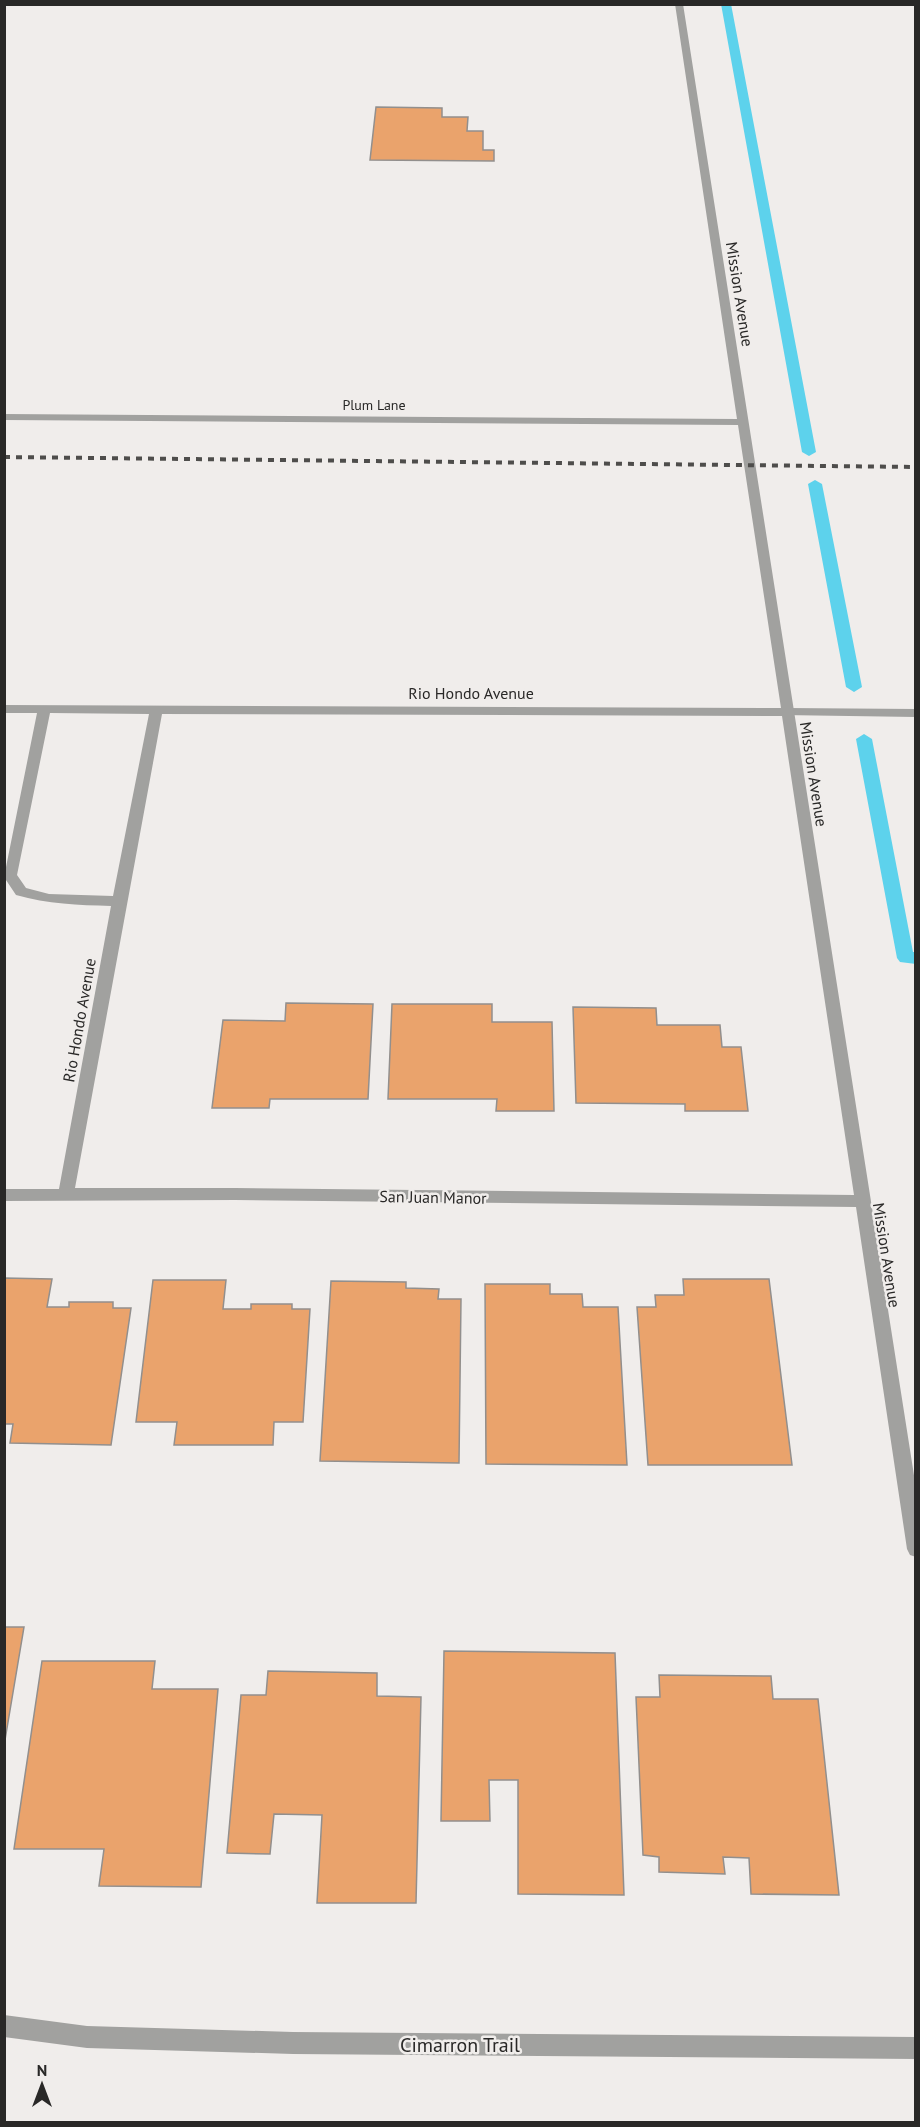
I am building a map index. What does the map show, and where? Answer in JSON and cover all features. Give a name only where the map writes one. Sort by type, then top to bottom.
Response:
[{"type":"street","name":"Mission Avenue","points":[[680,4],[915,1549]]},
{"type":"street","name":"Plum Lane","points":[[4,417],[743,422]]},
{"type":"street","name":"Rio Hondo Avenue","points":[[4,709],[915,713]]},
{"type":"street","points":[[44,709],[10,875],[21,892],[49,900],[119,901]]},
{"type":"street","name":"Rio Hondo Avenue","points":[[66,1194],[156,710]]},
{"type":"street","name":"San Juan Manor","points":[[4,1195],[235,1194],[862,1201]]},
{"type":"street","name":"Cimarron Trail","points":[[4,2026],[87,2037],[304,2043],[915,2048]]},
{"type":"building","points":[[376,107],[442,108],[442,117],[468,117],[467,131],[483,131],[483,150],[494,150],[494,161],[370,160]]},
{"type":"building","points":[[286,1003],[373,1004],[368,1099],[270,1099],[269,1108],[212,1108],[223,1020],[285,1021]]},
{"type":"building","points":[[392,1004],[492,1004],[492,1022],[552,1022],[554,1111],[496,1111],[497,1099],[388,1099]]},
{"type":"building","points":[[573,1007],[656,1008],[657,1025],[720,1025],[722,1047],[741,1047],[748,1111],[685,1111],[685,1104],[576,1103]]},
{"type":"building","points":[[4,1278],[52,1279],[47,1307],[69,1307],[69,1302],[113,1302],[113,1308],[131,1308],[111,1445],[10,1443],[13,1424],[4,1424]]},
{"type":"building","points":[[683,1279],[769,1279],[792,1465],[648,1465],[637,1307],[656,1307],[655,1295],[684,1295]]},
{"type":"building","points":[[153,1280],[226,1280],[223,1309],[251,1309],[251,1304],[292,1304],[292,1309],[310,1309],[303,1422],[274,1422],[273,1445],[174,1445],[177,1422],[136,1422]]},
{"type":"building","points":[[331,1281],[406,1282],[406,1288],[439,1289],[438,1299],[461,1299],[459,1463],[320,1461]]},
{"type":"building","points":[[485,1284],[550,1284],[550,1294],[582,1294],[583,1307],[618,1307],[627,1465],[486,1464]]},
{"type":"building","points":[[4,1627],[24,1627],[4,1746]]},
{"type":"building","points":[[444,1651],[615,1653],[624,1895],[518,1894],[518,1780],[489,1780],[490,1821],[441,1821]]},
{"type":"building","points":[[42,1661],[155,1661],[152,1689],[218,1689],[201,1887],[99,1886],[104,1849],[14,1849]]},
{"type":"building","points":[[268,1671],[377,1673],[377,1696],[421,1697],[416,1903],[317,1903],[322,1815],[274,1814],[270,1854],[227,1853],[241,1695],[266,1695]]},
{"type":"building","points":[[659,1675],[771,1676],[773,1699],[818,1699],[839,1895],[751,1894],[749,1858],[723,1857],[725,1874],[659,1872],[659,1857],[643,1855],[636,1697],[660,1697]]},
{"type":"waterway","points":[[726,4],[809,452]]},
{"type":"waterway","points":[[815,484],[854,687]]},
{"type":"waterway","points":[[864,739],[906,958],[916,958]]},
{"type":"railway","points":[[4,457],[916,467]]}]
